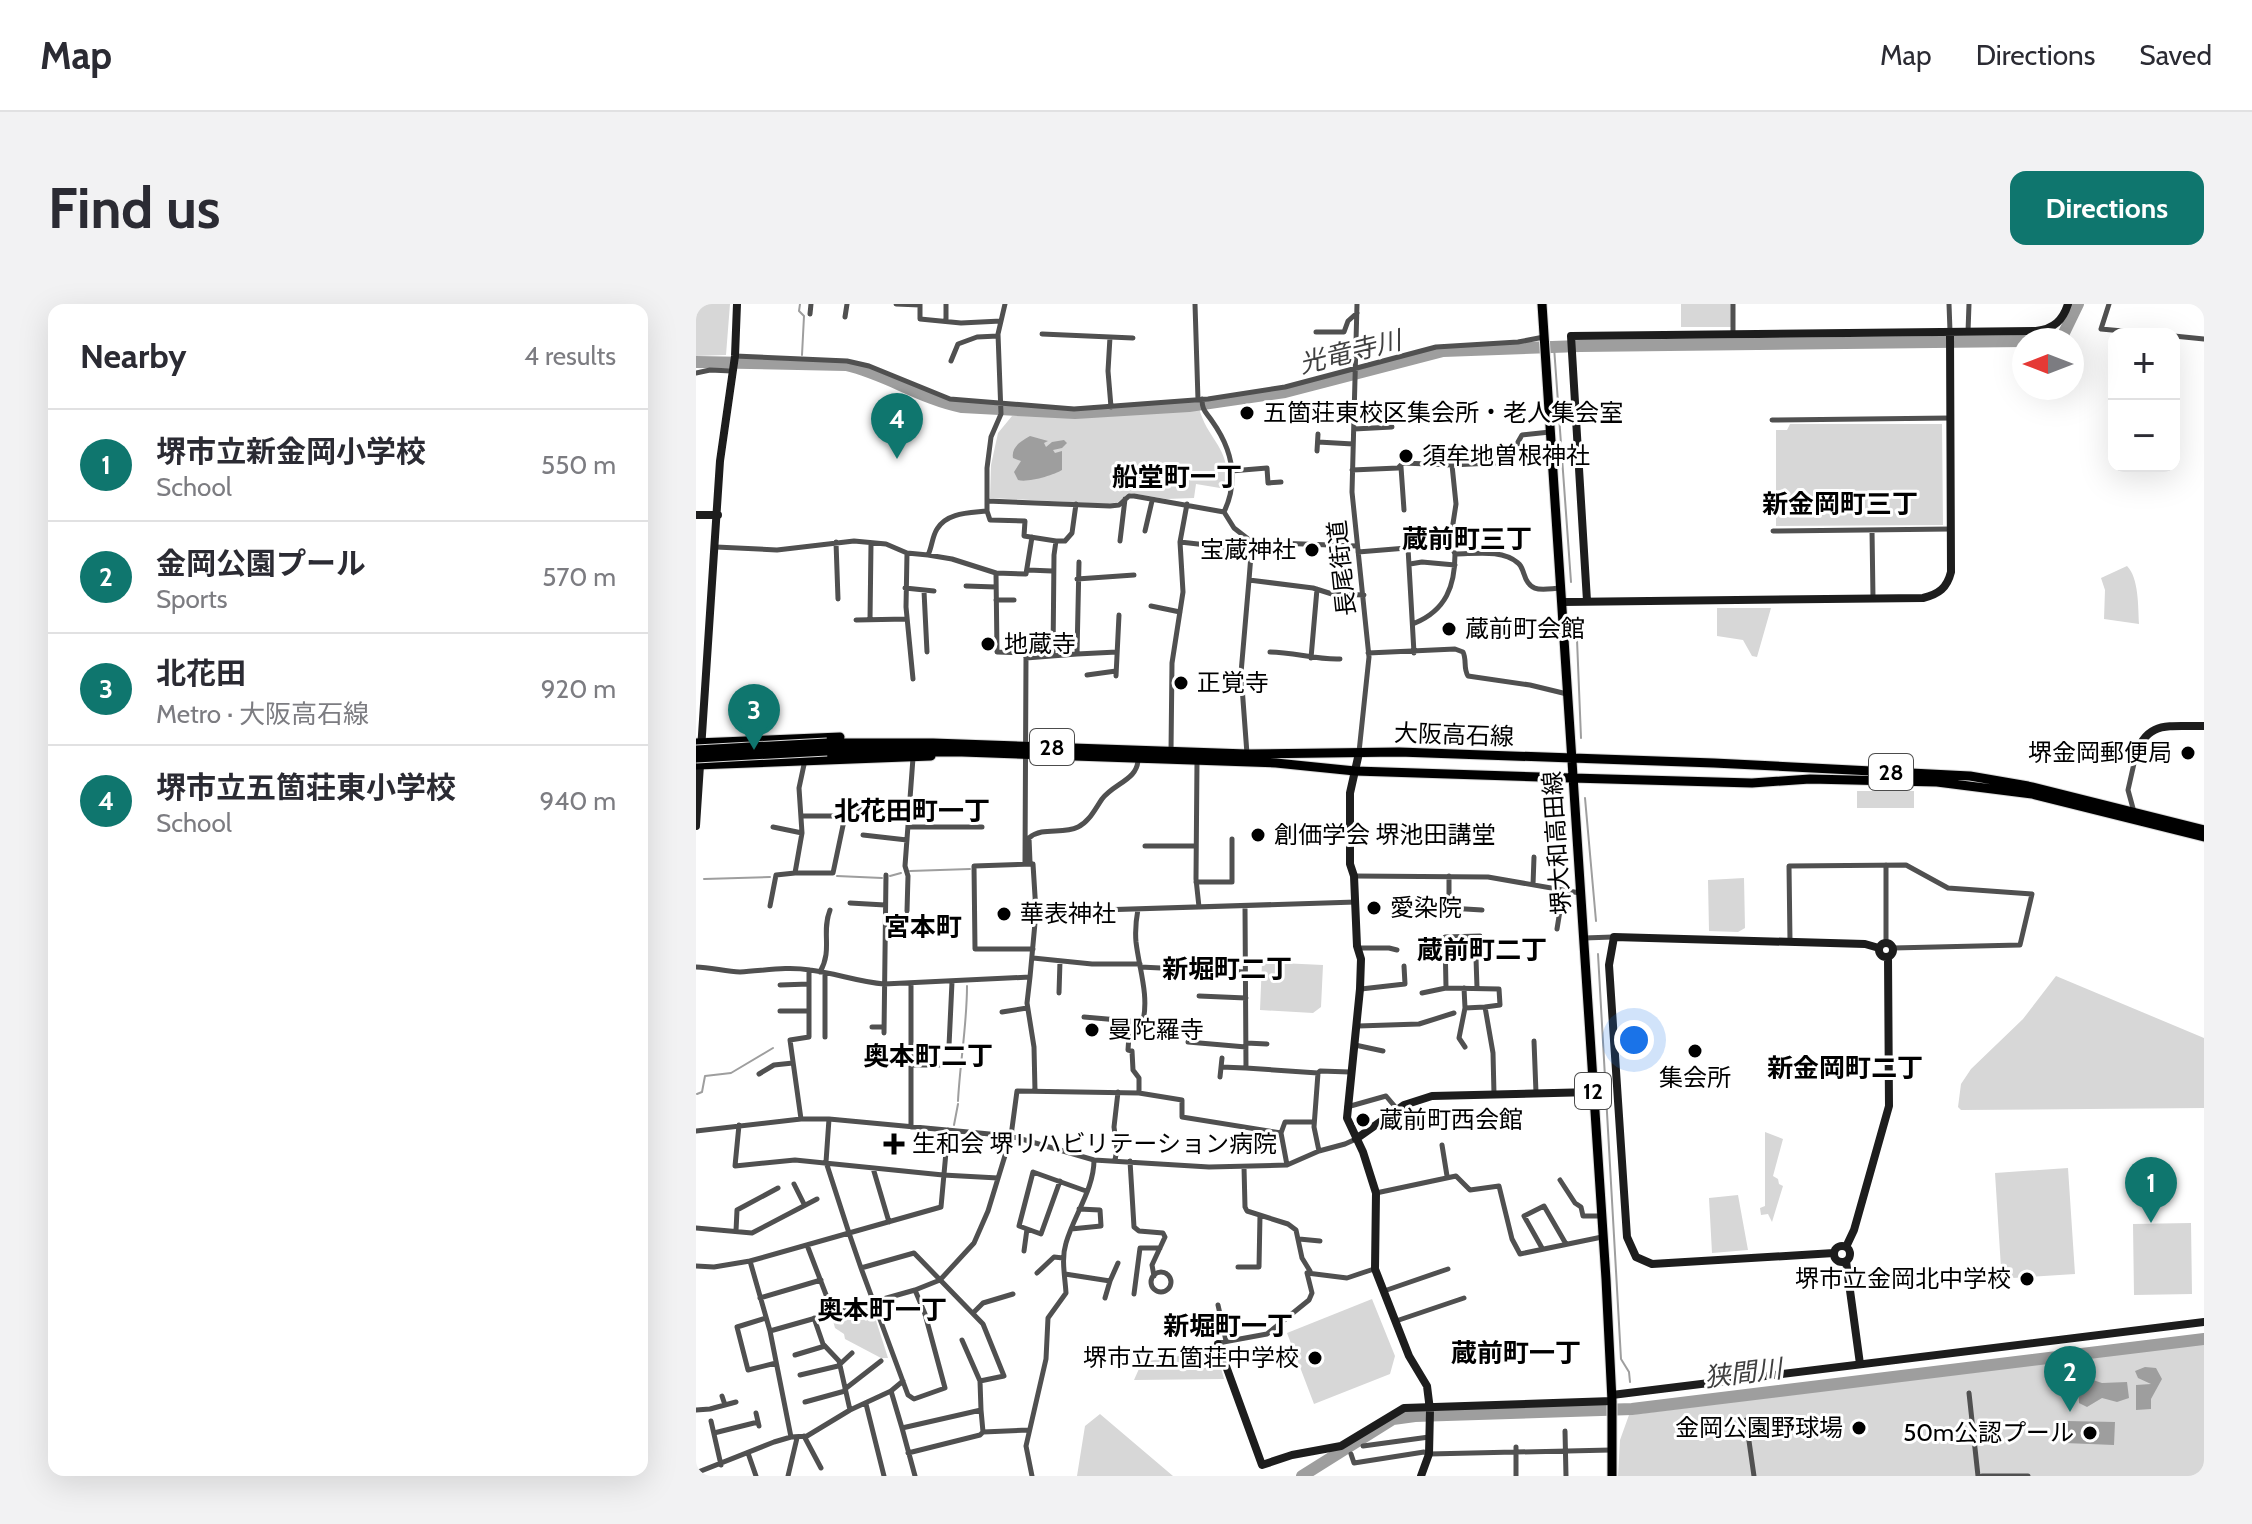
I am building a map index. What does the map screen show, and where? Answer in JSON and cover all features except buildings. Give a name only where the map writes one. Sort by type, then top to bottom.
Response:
[{"type":"main road","name":"堺大和高田線","points":[[1542,304],[1602,1216],[1612,1404],[1612,1476]]},
{"type":"main road","points":[[698,745],[784,738],[892,737],[933,743]]},
{"type":"main road","name":"大阪高石線","points":[[697,762],[827,747],[933,743],[1138,759],[1171,755],[1197,761],[1276,763],[1355,771],[1752,783],[1842,780],[1971,785],[2032,794],[2204,837]]},
{"type":"main road","name":"大阪高石線","points":[[698,745],[1171,755],[1359,753],[1729,763],[1970,776],[2028,786],[2204,830]]},
{"type":"main road","points":[[697,762],[913,758],[962,752]]},
{"type":"street","points":[[696,826],[698,745],[707,677],[720,461],[734,362],[737,304]]},
{"type":"street","points":[[810,314],[811,304]]},
{"type":"street","points":[[845,317],[847,304]]},
{"type":"street","points":[[896,304],[920,304],[920,319],[1001,321]]},
{"type":"street","points":[[946,304],[946,321]]},
{"type":"street","points":[[1005,304],[998,336],[1001,414],[991,437],[987,501],[990,520],[1025,521],[1024,536],[1065,541],[1072,533],[1076,504]]},
{"type":"street","points":[[1195,304],[1200,400],[1231,455],[1231,488],[1224,512]]},
{"type":"street","name":"長尾街道","points":[[1357,304],[1352,470],[1368,653],[1359,753]]},
{"type":"street","points":[[1733,304],[1733,334]]},
{"type":"street","points":[[1562,602],[1923,598],[1943,590],[1951,572],[1949,304]]},
{"type":"street","points":[[1968,332],[1969,304]]},
{"type":"street","points":[[1587,601],[1571,336],[1733,334],[1949,340],[1968,332],[2046,330],[2061,320],[2068,304]]},
{"type":"street","points":[[2108,330],[2101,329],[2109,304]]},
{"type":"street","points":[[1316,332],[1344,332],[1348,321],[1357,313]]},
{"type":"street","points":[[1042,334],[1133,338]]},
{"type":"street","points":[[951,361],[958,344],[977,337],[998,336]]},
{"type":"street","points":[[1110,337],[1108,371],[1111,407]]},
{"type":"street","points":[[2180,337],[2204,339]]},
{"type":"street","points":[[696,373],[734,362],[847,361],[869,366],[950,399],[1074,409],[1200,400],[1356,373],[1436,347],[1545,338]]},
{"type":"street","points":[[1772,420],[1950,418]]},
{"type":"street","points":[[1354,429],[1392,427]]},
{"type":"street","points":[[1352,470],[1398,468],[1403,463],[1452,465],[1511,462],[1522,435],[1550,432]]},
{"type":"street","points":[[1317,451],[1318,434]]},
{"type":"street","points":[[1318,442],[1353,444]]},
{"type":"street","points":[[1415,623],[1430,615],[1447,599],[1455,577],[1455,554],[1450,543],[1456,504],[1452,465]]},
{"type":"street","points":[[1401,466],[1404,510]]},
{"type":"street","points":[[1231,471],[1267,468],[1268,483],[1281,482]]},
{"type":"street","points":[[987,501],[1110,506],[1119,505],[1134,496],[1224,512],[1234,528],[1252,542],[1357,549],[1419,547]]},
{"type":"street","points":[[1120,541],[1125,499]]},
{"type":"street","points":[[1145,531],[1152,501]]},
{"type":"street","points":[[1171,755],[1172,676],[1183,592],[1180,542],[1187,504]]},
{"type":"street","points":[[928,555],[935,531],[943,521],[966,512],[987,511]]},
{"type":"street","points":[[696,515],[718,515]]},
{"type":"street","points":[[1773,531],[1951,529]]},
{"type":"street","points":[[1872,530],[1873,598]]},
{"type":"street","points":[[716,547],[777,550],[814,548],[836,542],[886,544],[907,553],[952,559],[996,573],[1026,574],[1032,537]]},
{"type":"street","points":[[1053,656],[1052,571],[1056,541]]},
{"type":"street","points":[[836,542],[838,599]]},
{"type":"street","points":[[1180,542],[1252,550]]},
{"type":"street","points":[[1247,754],[1241,673],[1252,542]]},
{"type":"street","points":[[870,620],[871,544]]},
{"type":"street","points":[[1408,548],[1415,623],[1414,653]]},
{"type":"street","points":[[907,553],[905,588],[913,679]]},
{"type":"street","points":[[1455,554],[1496,553],[1517,562],[1528,585],[1534,589],[1562,588]]},
{"type":"street","points":[[1077,654],[1079,562]]},
{"type":"street","points":[[1410,564],[1455,565]]},
{"type":"street","points":[[1028,570],[1052,571]]},
{"type":"street","points":[[996,573],[997,652],[1025,653],[1026,658],[1024,751],[1027,863]]},
{"type":"street","points":[[1077,579],[1134,575]]},
{"type":"street","points":[[1118,578],[1118,589]]},
{"type":"street","points":[[1249,580],[1317,589],[1332,594],[1364,595]]},
{"type":"street","points":[[966,586],[996,587]]},
{"type":"street","points":[[905,588],[934,591]]},
{"type":"street","points":[[1311,658],[1317,589]]},
{"type":"street","points":[[924,591],[927,652]]},
{"type":"street","points":[[996,600],[1014,600]]},
{"type":"street","points":[[1151,606],[1180,612]]},
{"type":"street","points":[[1087,675],[1116,674],[1119,615]]},
{"type":"street","points":[[856,620],[907,619]]},
{"type":"street","points":[[1368,653],[1455,649],[1463,652],[1468,676],[1567,694]]},
{"type":"street","points":[[1026,658],[1117,652]]},
{"type":"street","points":[[1270,652],[1340,659]]},
{"type":"street","points":[[696,678],[707,677]]},
{"type":"street","points":[[2134,812],[2128,790],[2139,742],[2149,732],[2161,727],[2204,726]]},
{"type":"street","points":[[1359,753],[1350,793],[1350,864],[1354,876],[1361,959],[1360,989],[1346,1108],[1376,1193],[1375,1269],[1409,1356],[1427,1386],[1429,1454],[1421,1476]]},
{"type":"street","points":[[907,911],[908,876],[905,870],[913,758]]},
{"type":"street","points":[[795,873],[802,833],[799,788],[805,759]]},
{"type":"street","points":[[1027,863],[1029,838],[1033,834],[1066,831],[1083,824],[1105,794],[1134,775],[1138,770],[1138,759]]},
{"type":"street","points":[[1197,761],[1196,882],[1199,907]]},
{"type":"street","points":[[858,810],[909,811]]},
{"type":"street","points":[[770,906],[776,875],[833,873],[845,816],[802,816]]},
{"type":"street","points":[[773,827],[802,833]]},
{"type":"street","points":[[908,827],[982,827]]},
{"type":"street","points":[[863,835],[907,840]]},
{"type":"street","points":[[1196,882],[1232,882],[1232,839]]},
{"type":"street","points":[[1145,846],[1196,846]]},
{"type":"street","points":[[1533,885],[1534,857]]},
{"type":"street","points":[[1033,949],[975,949],[974,866],[1033,864],[1036,912],[1033,958],[1027,1008],[1033,1040],[1035,1092]]},
{"type":"street","points":[[1846,1247],[1854,1230],[1889,1106],[1888,957],[1881,956],[1886,946],[1886,865]]},
{"type":"street","points":[[1584,938],[1790,941],[1886,946],[2020,945],[2032,894],[1948,888],[1906,865],[1789,866],[1790,941]]},
{"type":"street","points":[[872,1027],[884,1030],[886,875]]},
{"type":"street","points":[[1354,876],[1488,877],[1580,893]]},
{"type":"street","points":[[1449,876],[1449,908],[1482,910]]},
{"type":"street","points":[[1557,929],[1563,892]]},
{"type":"street","points":[[1036,912],[1356,902]]},
{"type":"street","points":[[850,903],[885,905]]},
{"type":"street","points":[[1245,906],[1246,1068]]},
{"type":"street","points":[[1084,1017],[1143,1021],[1145,1017],[1145,992],[1136,940],[1138,909]]},
{"type":"street","points":[[825,1037],[823,973],[828,948],[824,926],[830,910]]},
{"type":"street","points":[[1446,988],[1445,937],[1480,936],[1481,950],[1476,958],[1477,988]]},
{"type":"street","points":[[1614,937],[1609,965],[1627,1237],[1636,1257],[1652,1264],[1834,1253]]},
{"type":"street","points":[[1358,948],[1397,950]]},
{"type":"street","points":[[1033,958],[1245,972]]},
{"type":"street","points":[[1059,993],[1060,961]]},
{"type":"street","points":[[1360,989],[1405,984],[1404,966]]},
{"type":"street","points":[[696,967],[719,967],[735,972],[809,969],[862,982],[911,985],[1030,977]]},
{"type":"street","points":[[801,1119],[790,1040],[809,1037],[809,969]]},
{"type":"street","points":[[949,1046],[952,982]]},
{"type":"street","points":[[780,985],[809,984]]},
{"type":"street","points":[[911,985],[911,1127]]},
{"type":"street","points":[[1422,993],[1446,988],[1499,989],[1500,1005],[1465,1008]]},
{"type":"street","points":[[1464,988],[1465,1008],[1459,1038],[1465,1047]]},
{"type":"street","points":[[1199,996],[1246,998]]},
{"type":"street","points":[[1485,1007],[1493,1053],[1494,1094]]},
{"type":"street","points":[[1002,1012],[1027,1008]]},
{"type":"street","points":[[780,1011],[809,1011]]},
{"type":"street","points":[[1358,1026],[1419,1024],[1454,1013]]},
{"type":"street","points":[[1132,1021],[1128,1050],[1132,1051],[1133,1070],[1139,1078],[1139,1093]]},
{"type":"street","points":[[1534,1041],[1536,1093]]},
{"type":"street","points":[[1188,1042],[1267,1044]]},
{"type":"street","points":[[1355,1045],[1383,1051]]},
{"type":"street","points":[[1220,1077],[1222,1058]]},
{"type":"street","points":[[759,1074],[774,1065],[793,1063]]},
{"type":"street","points":[[911,1065],[939,1065]]},
{"type":"street","points":[[1221,1067],[1350,1072]]},
{"type":"street","points":[[1318,1073],[1314,1122],[1319,1151]]},
{"type":"street","points":[[770,1331],[940,1280],[974,1243],[988,1211],[1011,1136],[1017,1091],[1139,1093],[1182,1100],[1182,1117],[1281,1133]]},
{"type":"street","points":[[1115,1160],[1114,1127],[1118,1092]]},
{"type":"street","points":[[696,1131],[801,1119],[829,1119],[1011,1136],[1094,1160],[1244,1167],[1287,1165],[1356,1139],[1397,1110],[1432,1096],[1593,1092]]},
{"type":"street","points":[[1346,1108],[1386,1096],[1397,1110]]},
{"type":"street","points":[[829,1119],[826,1162],[873,1301],[908,1395],[914,1399],[945,1388],[925,1314],[915,1290]]},
{"type":"street","points":[[1287,1165],[1281,1133],[1285,1122],[1314,1122]]},
{"type":"street","points":[[739,1125],[735,1166],[795,1160],[998,1178]]},
{"type":"street","points":[[696,1266],[714,1267],[750,1261],[941,1207],[948,1130]]},
{"type":"street","points":[[1442,1145],[1447,1176]]},
{"type":"street","points":[[1032,1476],[1026,1446],[1046,1359],[1048,1318],[1064,1299],[1063,1258],[1071,1229],[1094,1175],[1094,1160]]},
{"type":"street","points":[[1130,1161],[1134,1227],[1139,1231],[1163,1233],[1165,1237],[1152,1265],[1154,1276]]},
{"type":"street","points":[[1244,1167],[1247,1211],[1288,1224],[1296,1230],[1302,1258],[1310,1271],[1347,1278],[1375,1269]]},
{"type":"street","points":[[873,1168],[889,1222]]},
{"type":"street","points":[[1060,1181],[1041,1234],[1019,1226],[1033,1172],[1060,1181],[1086,1191]]},
{"type":"street","points":[[1376,1193],[1447,1176],[1456,1176],[1470,1190],[1499,1186],[1512,1239],[1520,1254],[1603,1237]]},
{"type":"street","points":[[1560,1180],[1581,1207],[1583,1216],[1602,1216]]},
{"type":"street","points":[[794,1184],[804,1205]]},
{"type":"street","points":[[736,1231],[737,1210],[778,1188]]},
{"type":"street","points":[[696,1228],[752,1233],[817,1199]]},
{"type":"street","points":[[1542,1248],[1524,1216],[1544,1206],[1566,1244]]},
{"type":"street","points":[[1071,1229],[1101,1226],[1100,1210],[1079,1209]]},
{"type":"street","points":[[1238,1267],[1259,1267],[1260,1215]]},
{"type":"street","points":[[1024,1251],[1027,1229]]},
{"type":"street","points":[[1299,1239],[1320,1241]]},
{"type":"street","points":[[807,1245],[833,1313]]},
{"type":"street","points":[[1834,1253],[1838,1247],[1846,1247]]},
{"type":"street","points":[[1846,1247],[1850,1254],[1846,1261],[1860,1364]]},
{"type":"street","points":[[1134,1294],[1140,1248],[1160,1248]]},
{"type":"street","points":[[861,1268],[914,1253],[983,1324],[1004,1376],[980,1381]]},
{"type":"street","points":[[1834,1253],[1838,1262],[1846,1261]]},
{"type":"street","points":[[1037,1273],[1054,1257],[1063,1258]]},
{"type":"street","points":[[750,1261],[798,1437],[821,1468]]},
{"type":"street","points":[[1105,1298],[1118,1263]]},
{"type":"street","points":[[1383,1291],[1448,1269]]},
{"type":"street","points":[[1222,1342],[1272,1330],[1309,1300],[1312,1293],[1307,1273],[1310,1271]]},
{"type":"street","points":[[1065,1274],[1110,1281]]},
{"type":"street","points":[[760,1298],[821,1280]]},
{"type":"street","points":[[973,1313],[983,1303],[1013,1294]]},
{"type":"street","points":[[1395,1321],[1464,1298]]},
{"type":"street","points":[[1218,1305],[1222,1342],[1262,1465],[1292,1455],[1341,1446],[1404,1408],[1612,1404],[1860,1364],[2204,1322]]},
{"type":"street","points":[[766,1318],[737,1327],[748,1370],[776,1363]]},
{"type":"street","points":[[814,1318],[825,1346],[840,1363],[850,1410]]},
{"type":"street","points":[[962,1340],[980,1381],[983,1432]]},
{"type":"street","points":[[795,1355],[825,1346]]},
{"type":"street","points":[[800,1375],[840,1363],[852,1353]]},
{"type":"street","points":[[805,1402],[845,1390],[881,1361]]},
{"type":"street","points":[[696,1473],[798,1437],[891,1391],[903,1381]]},
{"type":"street","points":[[891,1391],[915,1476]]},
{"type":"street","points":[[1969,1393],[1980,1476],[2028,1476]]},
{"type":"street","points":[[722,1396],[725,1405]]},
{"type":"street","points":[[696,1410],[736,1402]]},
{"type":"street","points":[[866,1404],[884,1476]]},
{"type":"street","points":[[902,1428],[981,1410]]},
{"type":"street","points":[[714,1433],[759,1424],[756,1413]]},
{"type":"street","points":[[1746,1420],[1754,1476]]},
{"type":"street","points":[[711,1421],[721,1465]]},
{"type":"street","points":[[908,1453],[983,1432],[1028,1430]]},
{"type":"street","points":[[1565,1431],[1566,1476]]},
{"type":"street","points":[[1363,1446],[1430,1436]]},
{"type":"street","points":[[788,1476],[798,1437]]},
{"type":"street","points":[[1516,1449],[1516,1476]]},
{"type":"street","points":[[1351,1454],[1354,1463],[1424,1452],[1612,1450]]},
{"type":"street","points":[[748,1453],[756,1476]]},
{"type":"shaded area","points":[[696,304],[730,304],[726,355],[696,356]]},
{"type":"shaded area","points":[[1681,304],[1731,304],[1731,327],[1681,327]]},
{"type":"shaded area","points":[[1199,408],[1226,463],[1226,489],[1196,484],[1194,498],[1166,499],[1131,493],[1118,502],[1108,504],[990,498],[991,465],[998,433],[1012,416],[1102,417]]},
{"type":"shaded area","points":[[1790,424],[1942,424],[1943,525],[1776,526],[1776,430],[1787,430]]},
{"type":"shaded area","points":[[1030,436],[1048,441],[1044,443],[1046,447],[1052,442],[1064,440],[1067,443],[1053,450],[1055,453],[1062,451],[1062,470],[1041,478],[1018,480],[1014,472],[1021,461],[1013,458],[1014,451],[1020,442]]},
{"type":"shaded area","points":[[2127,566],[2136,585],[2139,624],[2104,619],[2105,590],[2101,578]]},
{"type":"shaded area","points":[[1717,608],[1771,608],[1757,657],[1752,656],[1743,640],[1717,636]]},
{"type":"shaded area","points":[[1857,791],[1914,791],[1914,808],[1857,808]]},
{"type":"shaded area","points":[[1744,878],[1745,928],[1738,932],[1709,931],[1708,880]]},
{"type":"shaded area","points":[[1262,962],[1323,965],[1321,1007],[1313,1013],[1260,1010]]},
{"type":"shaded area","points":[[2056,976],[2204,1038],[2204,1108],[1961,1110],[1958,1107],[1961,1084],[1971,1069],[2023,1019]]},
{"type":"shaded area","points":[[1765,1132],[1783,1139],[1773,1176],[1783,1186],[1772,1222],[1768,1214],[1761,1215],[1760,1208],[1765,1206]]},
{"type":"shaded area","points":[[2068,1168],[2075,1274],[2013,1278],[2001,1268],[1995,1173]]},
{"type":"shaded area","points":[[1738,1195],[1748,1250],[1712,1253],[1709,1198]]},
{"type":"shaded area","points":[[2191,1223],[2192,1294],[2134,1295],[2133,1224]]},
{"type":"shaded area","points":[[1372,1299],[1395,1356],[1390,1374],[1314,1404],[1287,1333]]},
{"type":"shaded area","points":[[869,1306],[888,1358],[881,1358],[845,1339],[844,1334],[835,1328],[832,1317]]},
{"type":"shaded area","points":[[2204,1344],[2204,1476],[1618,1476],[1620,1440],[1629,1415]]},
{"type":"shaded area","points":[[1216,1350],[1224,1379],[1134,1380],[1142,1362]]},
{"type":"shaded area","points":[[2145,1367],[2156,1368],[2162,1379],[2151,1399],[2151,1409],[2136,1410],[2136,1385],[2151,1384],[2138,1378],[2135,1371]]},
{"type":"shaded area","points":[[2084,1377],[2102,1383],[2127,1382],[2129,1398],[2117,1402],[2102,1398],[2087,1407],[2079,1403],[2078,1381]]},
{"type":"shaded area","points":[[1100,1414],[1173,1476],[1077,1476],[1085,1426]]},
{"type":"shaded area","name":"50m公認プール","points":[[2066,1421],[2115,1422],[2114,1445],[2065,1443]]},
{"type":"waterway","points":[[800,304],[799,311],[804,316],[802,355]]},
{"type":"waterway","name":"光竜寺川","points":[[2066,328],[2078,304]]},
{"type":"waterway","name":"光竜寺川","points":[[696,362],[846,365],[962,407],[1075,413],[1189,406],[1285,392],[1443,351],[1580,346],[2012,341]]},
{"type":"waterway","points":[[1554,347],[1571,582]]},
{"type":"waterway","points":[[1576,615],[1581,738]]},
{"type":"waterway","points":[[1585,798],[1596,921]]},
{"type":"waterway","points":[[910,871],[970,869]]},
{"type":"waterway","points":[[890,876],[901,873]]},
{"type":"waterway","points":[[837,876],[882,878]]},
{"type":"waterway","points":[[704,879],[770,877]]},
{"type":"waterway","points":[[1598,954],[1621,1359],[1629,1372],[1630,1382]]},
{"type":"waterway","points":[[958,1101],[967,986]]},
{"type":"waterway","points":[[697,1094],[702,1092],[705,1076],[731,1073],[773,1048]]},
{"type":"waterway","points":[[954,1125],[958,1104]]},
{"type":"waterway","name":"狭間川","points":[[1302,1476],[1393,1419],[1632,1409],[2204,1339]]},
{"type":"place","name":"五箇荘東校区集会所・老人集会室","points":[[1247,413]]},
{"type":"place","name":"須牟地曽根神社","points":[[1406,456]]},
{"type":"place","name":"堺市立五箇荘東小学校","points":[[897,459]]},
{"type":"place","name":"宝蔵神社","points":[[1312,550]]},
{"type":"place","name":"蔵前町会館","points":[[1449,629]]},
{"type":"place","name":"地蔵寺","points":[[988,644]]},
{"type":"place","name":"正覚寺","points":[[1181,683]]},
{"type":"place","name":"北花田","points":[[754,750]]},
{"type":"place","name":"堺金岡郵便局","points":[[2188,753]]},
{"type":"place","name":"創価学会 堺池田講堂","points":[[1258,835]]},
{"type":"place","name":"愛染院","points":[[1374,908]]},
{"type":"place","name":"華表神社","points":[[1004,914]]},
{"type":"place","name":"曼陀羅寺","points":[[1092,1030]]},
{"type":"place","name":"集会所","points":[[1695,1051]]},
{"type":"place","name":"蔵前町西会館","points":[[1363,1120]]},
{"type":"place","name":"生和会 堺リハビリテーション病院","points":[[894,1144]]},
{"type":"place","name":"堺市立新金岡小学校","points":[[2151,1223]]},
{"type":"place","name":"堺市立金岡北中学校","points":[[2027,1279]]},
{"type":"place","name":"堺市立五箇荘中学校","points":[[1315,1358]]},
{"type":"place","name":"金岡公園プール","points":[[2070,1412]]},
{"type":"place","name":"金岡公園野球場","points":[[1859,1428]]},
{"type":"place","name":"50m公認プール","points":[[2090,1433]]},
{"type":"district","name":"船堂町一丁","points":[[1177,477]]},
{"type":"district","name":"新金岡町三丁","points":[[1840,504]]},
{"type":"district","name":"蔵前町三丁","points":[[1467,539]]},
{"type":"district","name":"北花田町一丁","points":[[912,811]]},
{"type":"district","name":"宮本町","points":[[923,927]]},
{"type":"district","name":"蔵前町二丁","points":[[1482,950]]},
{"type":"district","name":"新堀町二丁","points":[[1227,969]]},
{"type":"district","name":"奥本町二丁","points":[[928,1056]]},
{"type":"district","name":"新金岡町二丁","points":[[1845,1068]]},
{"type":"district","name":"奥本町一丁","points":[[882,1310]]},
{"type":"district","name":"新堀町一丁","points":[[1228,1326]]},
{"type":"district","name":"蔵前町一丁","points":[[1516,1353]]}]
